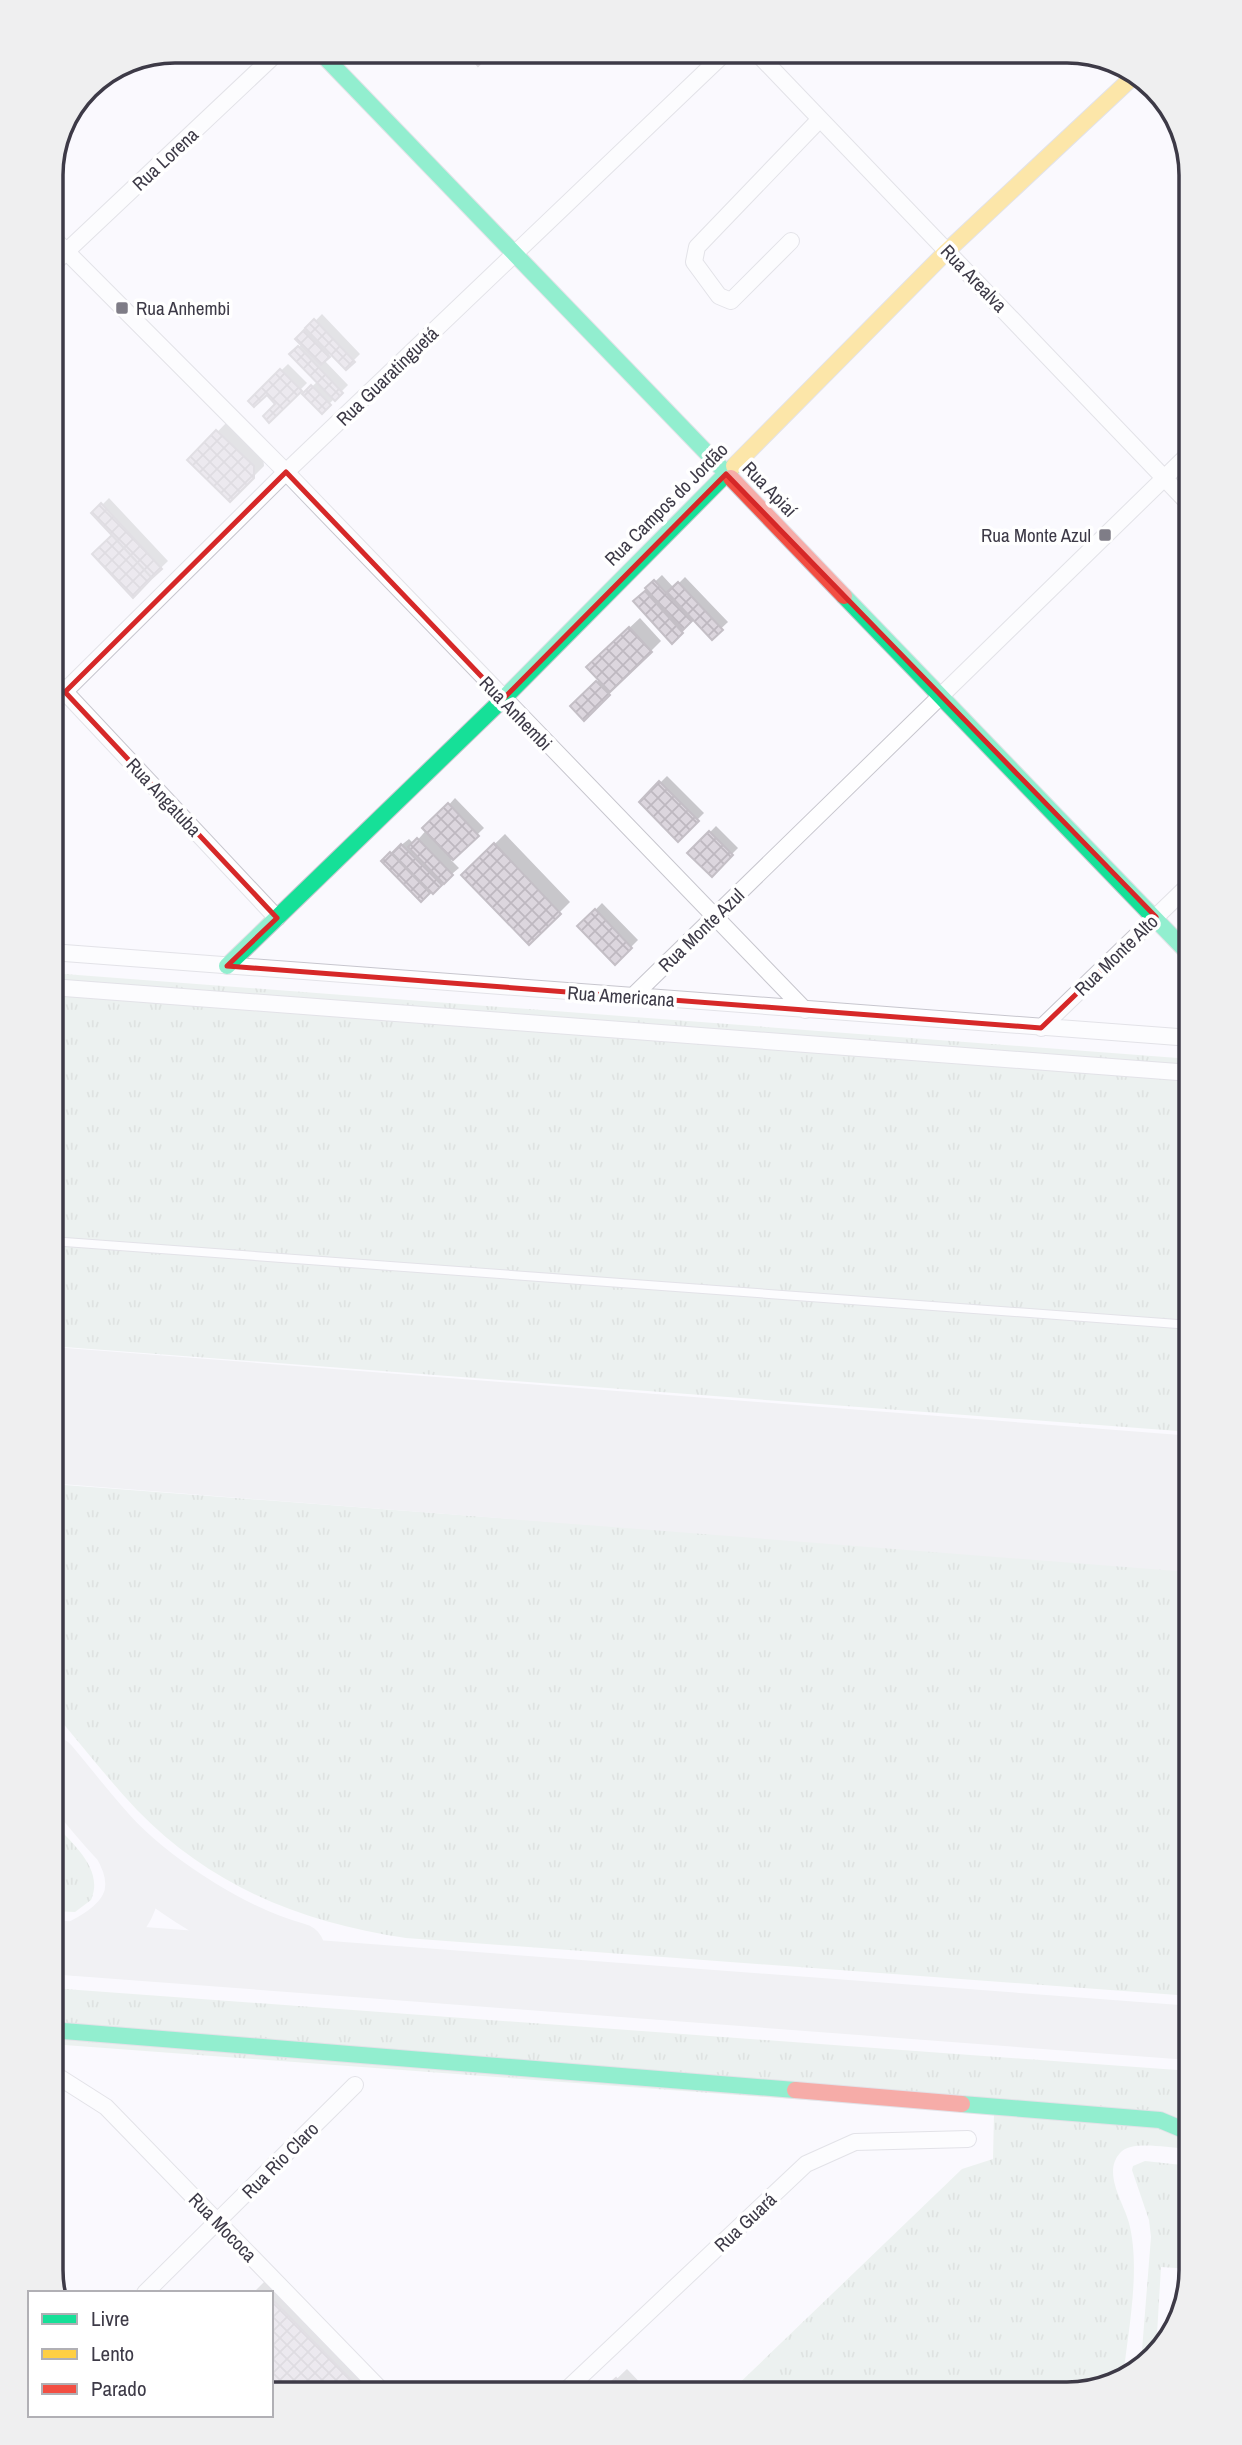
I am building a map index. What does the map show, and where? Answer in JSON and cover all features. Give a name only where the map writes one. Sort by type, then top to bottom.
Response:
[{"type":"street","name":"Rua Lorena","points":[[63,255],[265,63]]},
{"type":"street","name":"Rua Apiaí","points":[[330,63],[1179,943]]},
{"type":"street","name":"Rua Guaratinguetá","points":[[65,692],[286,472],[714,63]]},
{"type":"street","name":"Rua Arealva","points":[[766,63],[1179,494]]},
{"type":"street","name":"Rua Campos do Jordão","points":[[228,966],[503,699],[947,251],[1128,82]]},
{"type":"street","points":[[791,241],[731,301],[719,296],[694,262],[697,247],[820,119]]},
{"type":"street","name":"Rua Anhembi","points":[[63,249],[286,472],[805,1010]]},
{"type":"street","name":"Rua Monte Azul","points":[[632,997],[1179,464]]},
{"type":"street","name":"Rua Angatuba","points":[[65,692],[277,918]]},
{"type":"street","name":"Rua Monte Alto","points":[[1041,1028],[1179,895]]},
{"type":"street","name":"Rua Americana","points":[[63,953],[1179,1037]]},
{"type":"street","points":[[63,988],[1179,1072]]},
{"type":"street","points":[[63,2031],[1160,2120],[1179,2128]]},
{"type":"street","name":"Rua Mococa","points":[[63,2080],[106,2107],[374,2382]]},
{"type":"street","name":"Rua Rio Claro","points":[[147,2291],[355,2085]]},
{"type":"street","name":"Rua Guará","points":[[575,2382],[806,2164],[855,2141],[968,2139]]},
{"type":"lane","points":[[63,1242],[1179,1324]]},
{"type":"highlighted area","points":[[286,472],[503,699],[726,474],[1156,917],[1041,1028],[227,966],[277,918],[65,692]]},
{"type":"green space","points":[[63,974],[1179,1058],[1179,1431],[63,1347]]},
{"type":"green space","points":[[63,1485],[1179,1569],[1179,1995],[406,1938],[367,1931],[295,1911],[227,1880],[166,1837],[126,1798],[63,1723]]},
{"type":"green space","points":[[63,1833],[90,1866],[93,1877],[91,1900],[75,1912],[63,1912]]},
{"type":"green space","points":[[63,1989],[1179,2070],[1179,2148],[1133,2146],[1120,2153],[1113,2170],[1116,2188],[1129,2223],[1134,2260],[1124,2366],[1110,2374],[1089,2380],[1067,2382],[740,2382],[962,2169],[993,2159],[994,2114],[63,2045]]},
{"type":"green space","points":[[1145,2161],[1179,2165],[1179,2268],[1161,2267],[1157,2336],[1142,2353],[1151,2237],[1149,2220],[1133,2166]]},
{"type":"building","points":[[314,319],[355,362],[346,370],[305,328]]},
{"type":"building","points":[[304,330],[330,357],[321,365],[295,339]]},
{"type":"building","points":[[298,346],[343,393],[335,401],[289,354]]},
{"type":"building","points":[[280,369],[302,391],[269,423],[263,416],[275,404],[267,395],[254,407],[248,401]]},
{"type":"building","points":[[311,385],[331,405],[322,414],[302,394]]},
{"type":"building","points":[[216,430],[254,466],[254,478],[230,502],[187,460]]},
{"type":"building","points":[[101,503],[162,569],[152,578],[91,513]]},
{"type":"building","points":[[112,535],[152,578],[133,598],[92,554]]},
{"type":"building","points":[[654,580],[692,621],[683,630],[645,588]]},
{"type":"building","points":[[678,582],[723,630],[712,640],[667,592]]},
{"type":"building","points":[[645,591],[683,633],[672,644],[633,601]]},
{"type":"building","points":[[629,627],[652,652],[610,692],[586,667]]},
{"type":"building","points":[[596,681],[610,695],[584,721],[570,706]]},
{"type":"building","points":[[659,781],[699,821],[678,842],[639,802]]},
{"type":"building","points":[[448,803],[479,836],[453,860],[422,828]]},
{"type":"building","points":[[709,831],[733,855],[712,877],[687,853]]},
{"type":"building","points":[[417,838],[453,875],[444,884],[408,847]]},
{"type":"building","points":[[494,843],[561,914],[529,945],[461,875]]},
{"type":"building","points":[[401,844],[442,885],[433,894],[392,853]]},
{"type":"building","points":[[390,852],[430,893],[421,902],[381,861]]},
{"type":"building","points":[[595,909],[632,948],[615,965],[577,926]]},
{"type":"building","points":[[273,2300],[353,2382],[273,2382]]},
{"type":"taxiway","points":[[63,1778],[118,1842],[156,1875],[202,1907],[250,1933],[298,1950]]},
{"type":"taxiway","points":[[75,1949],[107,1930],[127,1907],[132,1893],[132,1878],[119,1843]]},
{"type":"taxiway","points":[[63,1948],[1179,2032]]},
{"type":"runway","points":[[63,1416],[1179,1503]]},
{"type":"traffic: fast","points":[[331,63],[731,478]]},
{"type":"traffic: fast","points":[[227,966],[503,699],[734,466]]},
{"type":"traffic: fast","points":[[844,596],[1179,944]]},
{"type":"traffic: fast","points":[[63,2031],[795,2090]]},
{"type":"traffic: fast","points":[[962,2104],[1160,2120],[1179,2128]]},
{"type":"traffic: slow","points":[[734,466],[947,251],[1128,82]]},
{"type":"traffic: jam","points":[[731,478],[844,596]]},
{"type":"traffic: jam","points":[[795,2090],[962,2104]]},
{"type":"place","name":"Rua Anhembi","points":[[122,308]]},
{"type":"place","name":"Rua Monte Azul","points":[[1105,535]]}]
